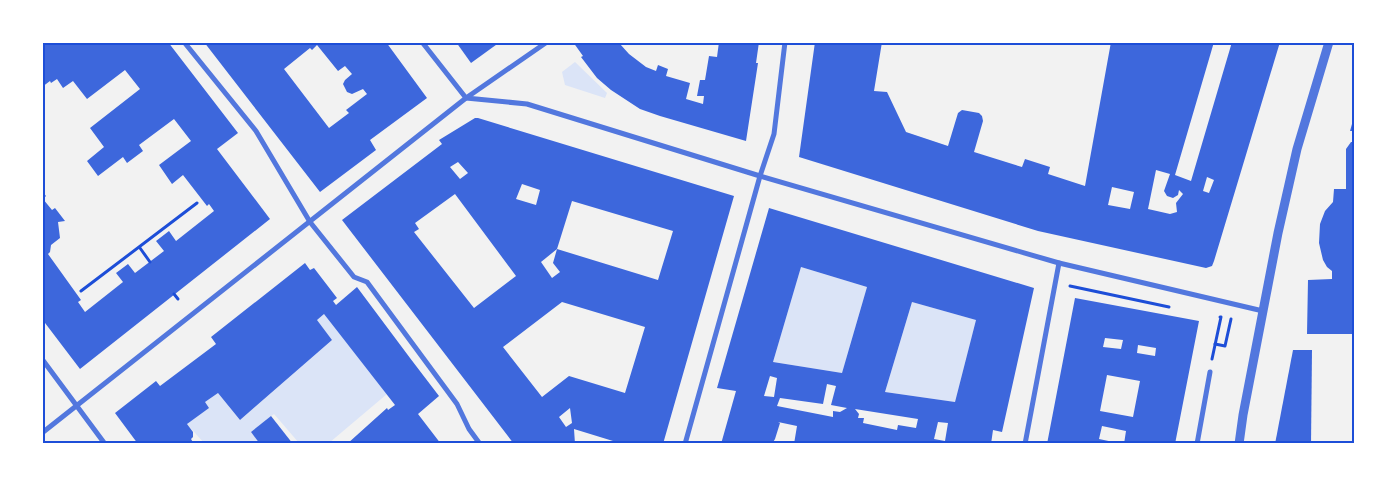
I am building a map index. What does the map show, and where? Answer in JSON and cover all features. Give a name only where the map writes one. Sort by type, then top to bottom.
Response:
[{"type":"street","points":[[184,42],[256,131],[310,222],[354,277],[367,282],[457,404],[469,429],[480,444]]},
{"type":"street","points":[[422,42],[466,98],[527,104],[760,176],[1059,263],[1263,311]]},
{"type":"street","points":[[42,432],[466,98],[546,42]]},
{"type":"street","points":[[685,444],[760,176],[774,134],[785,42]]},
{"type":"street","points":[[1239,444],[1278,233],[1297,149],[1329,42]]},
{"type":"street","points":[[1025,444],[1059,263]]},
{"type":"street","points":[[42,359],[106,444]]},
{"type":"street","points":[[1197,444],[1210,372]]},
{"type":"path","points":[[81,291],[197,203]]},
{"type":"path","points":[[140,248],[150,262]]},
{"type":"path","points":[[1056,284],[1172,307]]},
{"type":"path","points":[[174,294],[178,299]]},
{"type":"path","points":[[1210,372],[1221,317],[1211,315]]},
{"type":"path","points":[[1215,344],[1225,346],[1228,332]]},
{"type":"shaded area","points":[[575,62],[607,93],[605,98],[565,85],[562,72]]},
{"type":"shaded area","points":[[801,267],[867,287],[842,373],[773,362]]},
{"type":"shaded area","points":[[912,302],[976,320],[955,402],[885,392]]},
{"type":"shaded area","points":[[324,314],[387,394],[329,443],[299,443],[274,414],[251,432],[260,443],[204,443],[187,424],[205,402],[218,393],[240,420],[332,340],[317,320]]},
{"type":"building","points":[[42,42],[168,42],[238,133],[217,149],[270,219],[80,369],[42,319],[42,191],[46,196],[43,199],[52,210],[55,208],[65,221],[58,222],[60,238],[51,245],[48,254],[81,300],[78,302],[85,312],[123,282],[116,273],[128,264],[135,273],[164,251],[156,241],[169,231],[176,241],[214,211],[209,204],[207,206],[183,175],[172,184],[159,165],[191,141],[174,119],[139,145],[143,151],[127,163],[123,157],[98,176],[87,161],[104,147],[90,128],[140,89],[125,70],[87,99],[73,81],[63,88],[57,79],[51,83],[50,81],[42,87]]},
{"type":"building","points":[[204,42],[386,42],[427,98],[370,140],[376,150],[320,192]],"holes":[[[317,45],[338,71],[345,66],[352,74],[343,84],[347,92],[352,94],[363,89],[367,94],[346,110],[349,113],[329,128],[284,69],[310,48],[312,50]]]},
{"type":"building","points":[[456,42],[500,42],[471,63]]},
{"type":"building","points":[[573,42],[623,42],[620,44],[629,54],[646,67],[656,71],[658,65],[668,69],[666,76],[690,83],[686,99],[703,104],[704,96],[697,96],[700,80],[705,80],[709,56],[717,57],[719,42],[759,42],[756,63],[758,63],[746,141],[640,109],[611,90],[597,78],[581,57],[583,56]]},
{"type":"building","points":[[815,42],[882,42],[874,91],[887,92],[906,132],[948,146],[958,113],[962,110],[979,113],[983,121],[974,152],[1022,167],[1025,159],[1050,167],[1048,174],[1085,186],[1111,42],[1214,42],[1175,175],[1191,181],[1232,42],[1280,42],[1214,261],[1212,266],[1206,268],[1038,231],[799,157]],"holes":[[[1156,170],[1170,174],[1164,191],[1167,196],[1173,198],[1178,195],[1179,190],[1183,194],[1176,203],[1177,212],[1170,214],[1148,209]],[[1207,177],[1214,180],[1209,193],[1203,191]],[[1112,187],[1134,192],[1130,209],[1108,205]]]},
{"type":"building","points":[[1354,117],[1354,131],[1350,131]]},
{"type":"building","points":[[478,118],[734,196],[663,444],[612,444],[613,441],[574,429],[575,444],[514,444],[342,220],[442,144],[439,140]],"holes":[[[458,162],[468,173],[460,179],[450,167]],[[522,184],[540,190],[536,205],[516,199]],[[455,194],[516,276],[474,308],[414,232],[419,229],[415,223]],[[572,201],[673,231],[658,280],[557,249]],[[557,249],[553,263],[560,272],[552,278],[541,262]],[[562,302],[645,327],[625,393],[569,376],[542,397],[503,347]],[[570,408],[572,423],[566,427],[559,417]]]},
{"type":"building","points":[[1351,142],[1354,142],[1354,334],[1307,334],[1308,280],[1332,279],[1332,271],[1323,260],[1319,243],[1320,224],[1325,211],[1333,202],[1334,189],[1346,189],[1346,149]]},
{"type":"building","points":[[769,208],[1034,288],[1002,432],[993,430],[991,444],[794,444],[797,426],[778,422],[780,423],[772,444],[721,444],[736,391],[717,388]],"holes":[[[801,267],[867,287],[842,373],[773,362]],[[912,302],[976,320],[955,402],[885,392]],[[770,376],[777,378],[774,397],[764,396]],[[827,384],[836,386],[831,405],[847,408],[840,412],[833,411],[833,417],[777,406],[780,398],[823,404]],[[855,409],[918,419],[916,428],[898,425],[897,430],[863,423],[864,418],[858,418],[859,414]],[[938,422],[948,423],[945,441],[934,439]]]},
{"type":"building","points":[[305,263],[310,270],[314,268],[337,298],[333,301],[336,305],[357,287],[439,396],[418,414],[441,444],[347,444],[387,408],[388,410],[395,405],[324,314],[317,320],[332,340],[240,420],[218,393],[205,402],[209,408],[187,424],[193,432],[191,439],[194,444],[138,444],[115,413],[156,381],[160,386],[216,344],[211,337]]},
{"type":"building","points":[[1075,298],[1199,321],[1175,444],[1124,444],[1126,431],[1102,426],[1099,439],[1123,444],[1047,444]],"holes":[[[1105,338],[1123,340],[1121,349],[1103,347]],[[1138,345],[1156,348],[1155,356],[1137,353]],[[1107,375],[1140,381],[1133,417],[1100,411]]]},
{"type":"building","points":[[1293,350],[1312,350],[1311,444],[1275,444]]},
{"type":"building","points":[[271,416],[293,444],[260,444],[251,432]]}]
